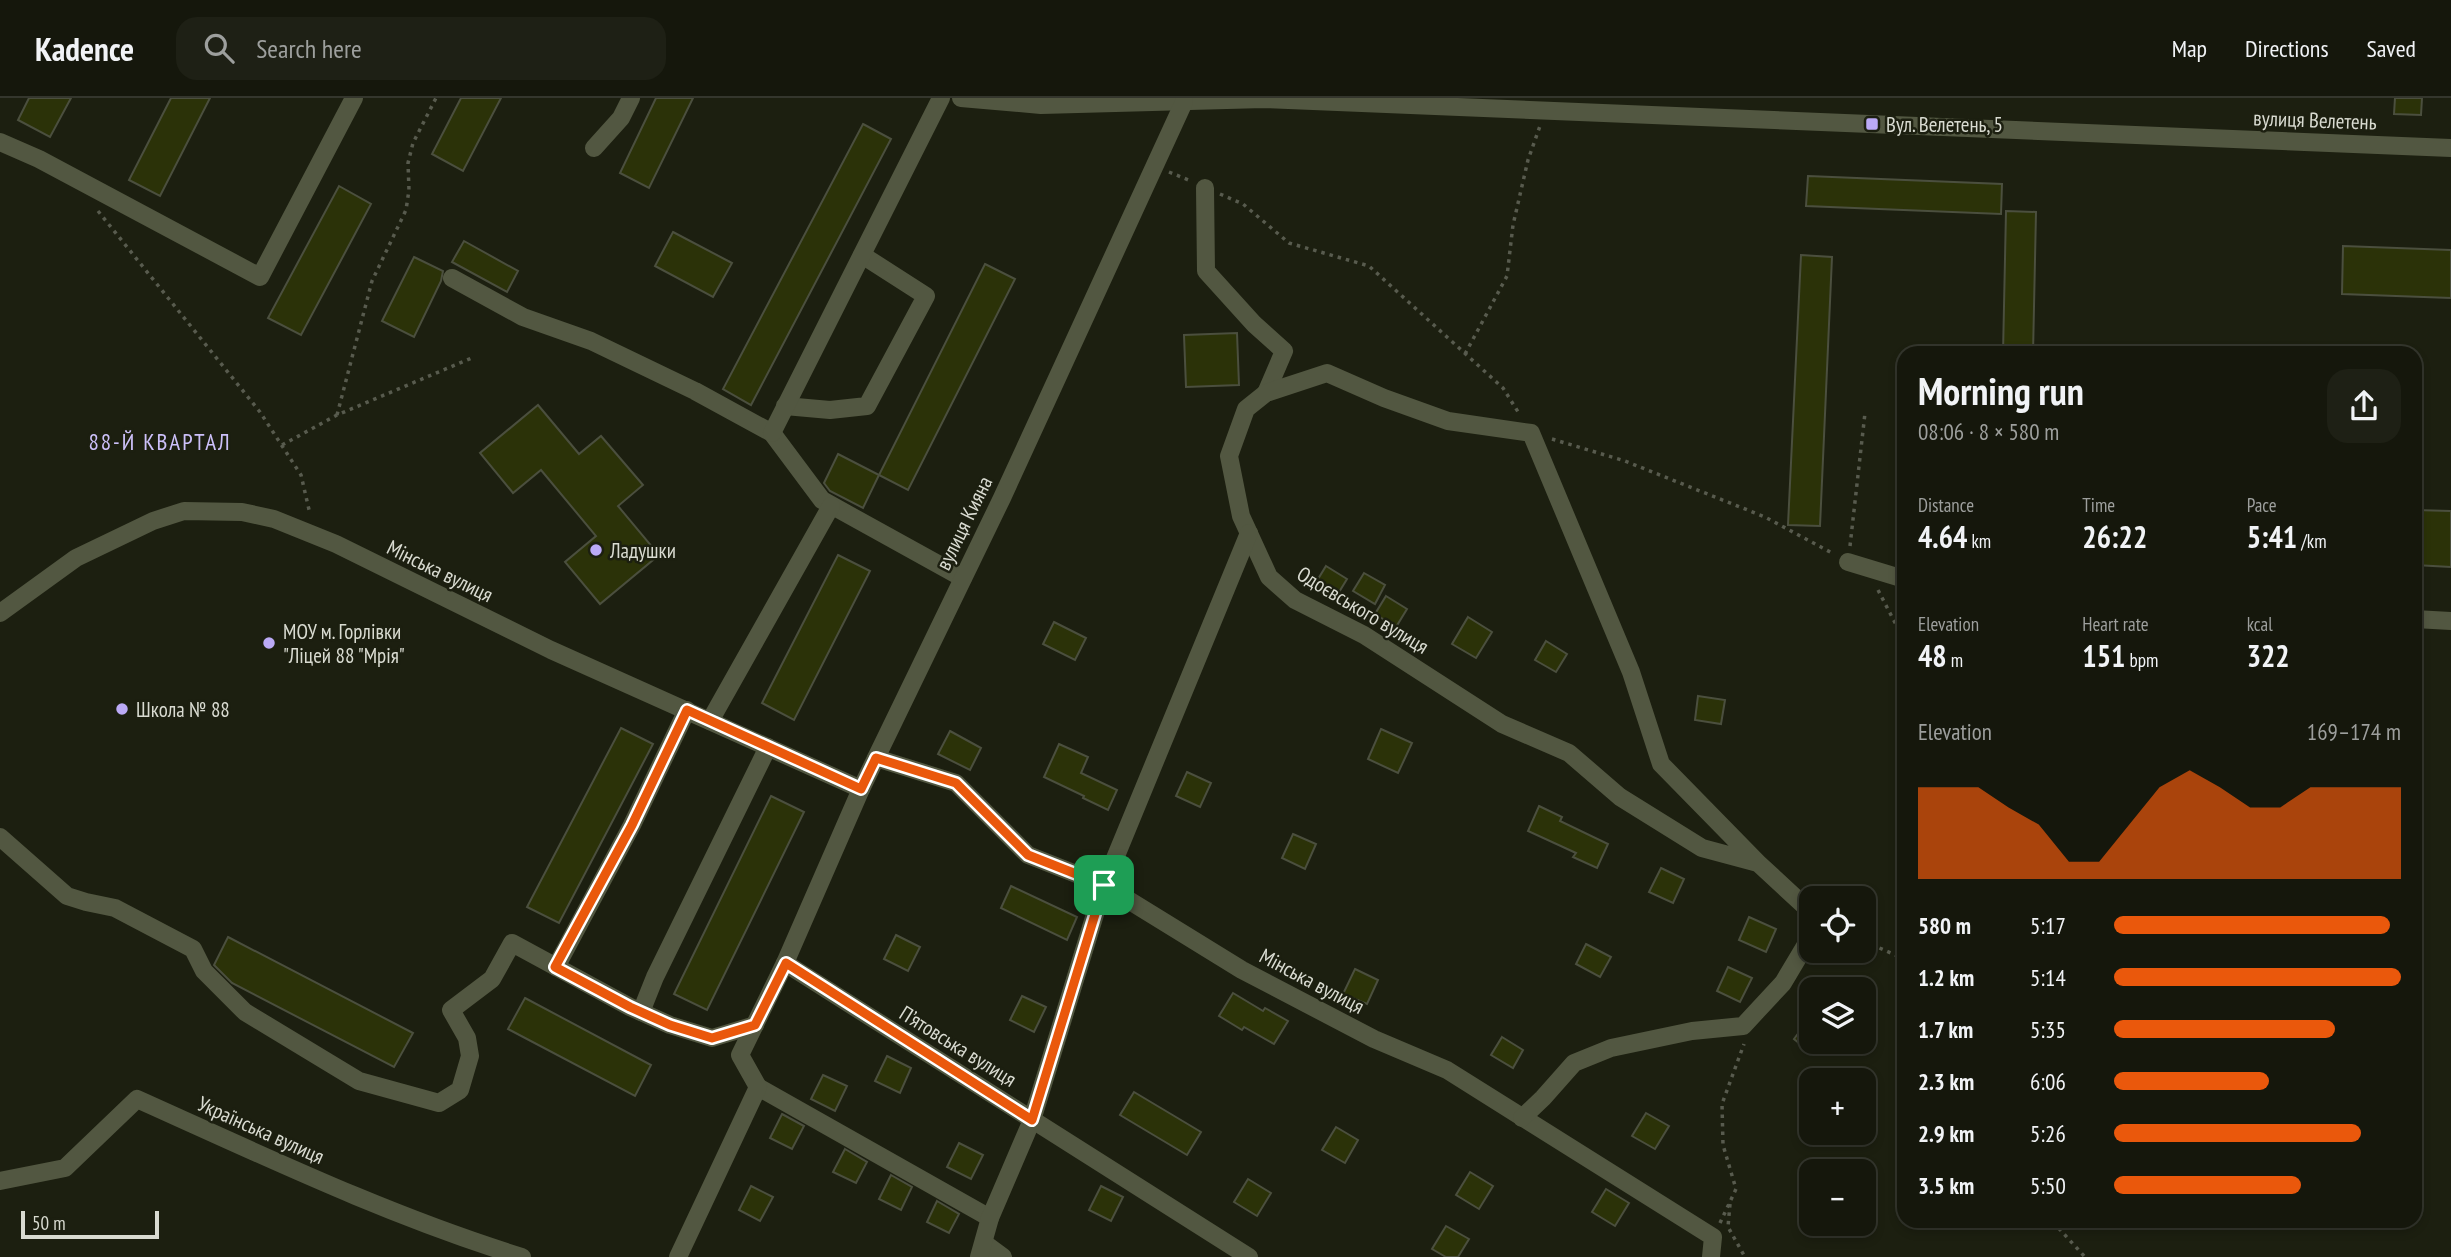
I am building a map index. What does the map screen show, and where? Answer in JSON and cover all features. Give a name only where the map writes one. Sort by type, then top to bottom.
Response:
[{"type":"street","points":[[0,142],[82,182],[260,277],[354,98]]},
{"type":"street","points":[[594,148],[621,118],[631,98]]},
{"type":"street","points":[[772,433],[941,98]]},
{"type":"street","name":"вулиця Велетень","points":[[961,98],[1041,105],[1264,99],[2451,148]]},
{"type":"street","name":"вулиця Кияна","points":[[786,963],[861,789],[963,578],[1184,102]]},
{"type":"street","points":[[1205,188],[1206,271],[1254,324],[1284,351],[1266,393]]},
{"type":"street","points":[[785,406],[830,410],[867,406],[926,296],[862,255]]},
{"type":"street","points":[[452,278],[523,317],[592,341],[695,391],[772,433],[813,491],[831,506],[963,578]]},
{"type":"street","name":"Одоєвського вулиця","points":[[1531,433],[1448,421],[1384,398],[1327,373],[1266,393],[1246,409],[1229,456],[1241,516],[1269,577],[1295,600],[1364,635],[1502,724],[1569,753],[1620,797],[1702,848],[1758,863],[1799,901]]},
{"type":"street","points":[[1531,433],[1631,672],[1661,764],[1758,863]]},
{"type":"street","points":[[710,721],[831,506]]},
{"type":"street","name":"Мінська вулиця","points":[[0,613],[76,558],[153,522],[184,511],[242,512],[274,519],[314,535],[551,650],[861,789]]},
{"type":"street","points":[[1003,1257],[982,1250],[990,1218],[1032,1120],[1104,885],[1249,533]]},
{"type":"street","points":[[1848,562],[1897,577]]},
{"type":"street","points":[[2422,619],[2451,621]]},
{"type":"street","points":[[555,967],[632,825],[687,710]]},
{"type":"street","points":[[641,1012],[655,977],[768,747]]},
{"type":"street","name":"Мінська вулиця","points":[[876,758],[956,783],[1028,855],[1104,885],[1242,970],[1374,1040],[1447,1070],[1713,1237]]},
{"type":"street","points":[[0,838],[67,895],[116,908],[193,949],[204,971],[245,1012],[359,1081],[439,1104],[460,1090],[470,1056],[467,1038],[451,1010],[492,979],[512,943],[670,1025],[712,1038],[755,1025]]},
{"type":"street","points":[[1522,1118],[1574,1063],[1611,1048],[1692,1031],[1743,1026],[1783,983],[1799,956]]},
{"type":"street","points":[[786,963],[740,1055],[758,1087],[990,1218]]},
{"type":"street","name":"П’ятовська вулиця","points":[[786,963],[1249,1257]]},
{"type":"street","points":[[678,1257],[758,1087]]},
{"type":"street","name":"Українська вулиця","points":[[0,1181],[65,1168],[136,1100],[348,1195],[522,1257]]},
{"type":"street","points":[[1711,1257],[1713,1237]]},
{"type":"path","points":[[337,415],[372,281],[406,210],[409,190],[408,163],[412,143],[436,98]]},
{"type":"path","points":[[1465,354],[1507,276],[1513,225],[1543,110]]},
{"type":"path","points":[[1154,166],[1242,204],[1289,243],[1368,266],[1503,388],[1531,433],[1625,461],[1765,516],[1848,562],[1865,413]]},
{"type":"path","points":[[82,182],[94,206],[236,380],[301,475],[314,535]]},
{"type":"path","points":[[281,445],[337,415],[474,357]]},
{"type":"path","points":[[1873,581],[1897,625]]},
{"type":"path","points":[[1876,946],[1897,956]]},
{"type":"path","points":[[1713,1237],[1736,1189],[1723,1145],[1722,1104],[1741,1054],[1750,1018]]},
{"type":"path","points":[[1730,1202],[1728,1227],[1745,1257]]},
{"type":"path","points":[[2058,1228],[2085,1257]]},
{"type":"building","points":[[29,98],[71,98],[50,137],[18,120]]},
{"type":"building","points":[[171,98],[210,98],[160,196],[129,180]]},
{"type":"building","points":[[461,98],[501,98],[463,171],[432,154]]},
{"type":"building","points":[[656,98],[693,98],[649,188],[620,173]]},
{"type":"building","points":[[2395,98],[2422,98],[2421,115],[2394,114]]},
{"type":"building","points":[[863,124],[891,139],[751,405],[723,389]]},
{"type":"building","points":[[1808,176],[2002,184],[2001,214],[1806,206]]},
{"type":"building","points":[[339,186],[371,204],[301,335],[268,318]]},
{"type":"building","points":[[2006,211],[2036,212],[2033,346],[2003,346]]},
{"type":"building","points":[[673,232],[732,263],[713,297],[655,266]]},
{"type":"building","points":[[464,241],[518,271],[507,292],[452,262]]},
{"type":"building","points":[[2343,246],[2451,250],[2451,298],[2342,294]]},
{"type":"building","points":[[1801,255],[1832,257],[1820,526],[1788,525]]},
{"type":"building","points":[[414,257],[443,271],[441,281],[414,337],[382,321]]},
{"type":"building","points":[[985,264],[1015,279],[908,490],[879,475]]},
{"type":"building","points":[[1237,333],[1239,385],[1186,387],[1184,335]]},
{"type":"building","points":[[538,405],[579,454],[601,436],[643,485],[618,506],[659,555],[600,604],[565,562],[596,536],[541,470],[513,493],[480,453]]},
{"type":"building","points":[[838,454],[879,475],[863,508],[830,491],[824,483]]},
{"type":"building","points":[[2422,510],[2451,511],[2451,567],[2422,565]]},
{"type":"building","points":[[838,555],[870,571],[794,720],[762,703]]},
{"type":"building","points":[[1326,566],[1347,579],[1336,597],[1315,584]]},
{"type":"building","points":[[1364,573],[1385,585],[1375,604],[1353,591]]},
{"type":"building","points":[[1386,596],[1407,609],[1396,627],[1375,614]]},
{"type":"building","points":[[1468,617],[1492,632],[1476,658],[1452,644]]},
{"type":"building","points":[[1054,622],[1086,638],[1075,660],[1043,644]]},
{"type":"building","points":[[1546,641],[1567,654],[1556,672],[1535,660]]},
{"type":"building","points":[[1698,696],[1725,700],[1721,724],[1695,720]]},
{"type":"building","points":[[621,728],[653,744],[559,923],[527,907]]},
{"type":"building","points":[[1381,729],[1412,743],[1398,773],[1368,759]]},
{"type":"building","points":[[950,731],[981,748],[970,770],[938,754]]},
{"type":"building","points":[[1059,744],[1088,757],[1081,773],[1117,790],[1108,810],[1044,777]]},
{"type":"building","points":[[1187,772],[1211,783],[1200,807],[1176,796]]},
{"type":"building","points":[[771,796],[804,812],[707,1010],[674,994]]},
{"type":"building","points":[[1539,806],[1562,817],[1560,821],[1608,844],[1597,868],[1573,857],[1576,853],[1528,831]]},
{"type":"building","points":[[1293,834],[1316,844],[1305,869],[1282,858]]},
{"type":"building","points":[[1661,868],[1684,879],[1673,903],[1649,892]]},
{"type":"building","points":[[1011,886],[1077,917],[1067,940],[1001,908]]},
{"type":"building","points":[[1749,917],[1776,929],[1766,952],[1739,940]]},
{"type":"building","points":[[896,935],[920,947],[908,971],[884,959]]},
{"type":"building","points":[[228,937],[413,1033],[394,1067],[232,983],[214,965]]},
{"type":"building","points":[[1586,944],[1611,957],[1600,977],[1576,964]]},
{"type":"building","points":[[1728,967],[1752,978],[1740,1002],[1717,991]]},
{"type":"building","points":[[1355,969],[1378,980],[1367,1004],[1343,994]]},
{"type":"building","points":[[1233,993],[1263,1011],[1265,1008],[1288,1021],[1274,1044],[1219,1016]]},
{"type":"building","points":[[1022,996],[1046,1007],[1034,1032],[1010,1020]]},
{"type":"building","points":[[525,998],[651,1065],[635,1096],[508,1029]]},
{"type":"building","points":[[1502,1037],[1523,1050],[1513,1068],[1491,1055]]},
{"type":"building","points":[[887,1056],[911,1068],[900,1093],[875,1081]]},
{"type":"building","points":[[823,1075],[847,1086],[835,1111],[811,1099]]},
{"type":"building","points":[[1134,1092],[1201,1132],[1187,1155],[1120,1115]]},
{"type":"building","points":[[1646,1113],[1669,1126],[1655,1149],[1632,1136]]},
{"type":"building","points":[[782,1114],[804,1126],[792,1149],[770,1138]]},
{"type":"building","points":[[1336,1127],[1358,1140],[1345,1163],[1322,1150]]},
{"type":"building","points":[[959,1143],[983,1155],[971,1179],[947,1167]]},
{"type":"building","points":[[845,1149],[867,1162],[856,1183],[833,1172]]},
{"type":"building","points":[[1470,1172],[1493,1186],[1479,1209],[1456,1195]]},
{"type":"building","points":[[891,1175],[912,1187],[901,1210],[879,1199]]},
{"type":"building","points":[[1248,1179],[1271,1193],[1257,1216],[1234,1202]]},
{"type":"building","points":[[751,1186],[773,1197],[760,1221],[739,1210]]},
{"type":"building","points":[[1101,1186],[1123,1197],[1111,1221],[1089,1210]]},
{"type":"building","points":[[1606,1189],[1629,1203],[1615,1226],[1592,1212]]},
{"type":"building","points":[[937,1201],[959,1214],[949,1233],[927,1222]]},
{"type":"building","points":[[1446,1226],[1469,1239],[1458,1257],[1446,1257],[1432,1249]]},
{"type":"place","name":"Вул. Велетень, 5","points":[[1872,124]]},
{"type":"place","name":"Ладушки","points":[[596,550]]},
{"type":"place","name":"МОУ м. Горлівки \"Ліцей 88 \"Мрія\"","points":[[269,643]]},
{"type":"place","name":"Школа № 88","points":[[122,709]]},
{"type":"district","name":"88-Й КВАРТАЛ","points":[[160,441]]},
{"type":"route","points":[[687,710],[861,789],[876,758],[956,783],[1028,855],[1104,885],[1032,1120],[786,963],[755,1025],[712,1038],[670,1025],[630,1007],[555,967],[578,930],[632,825],[687,710]]}]
